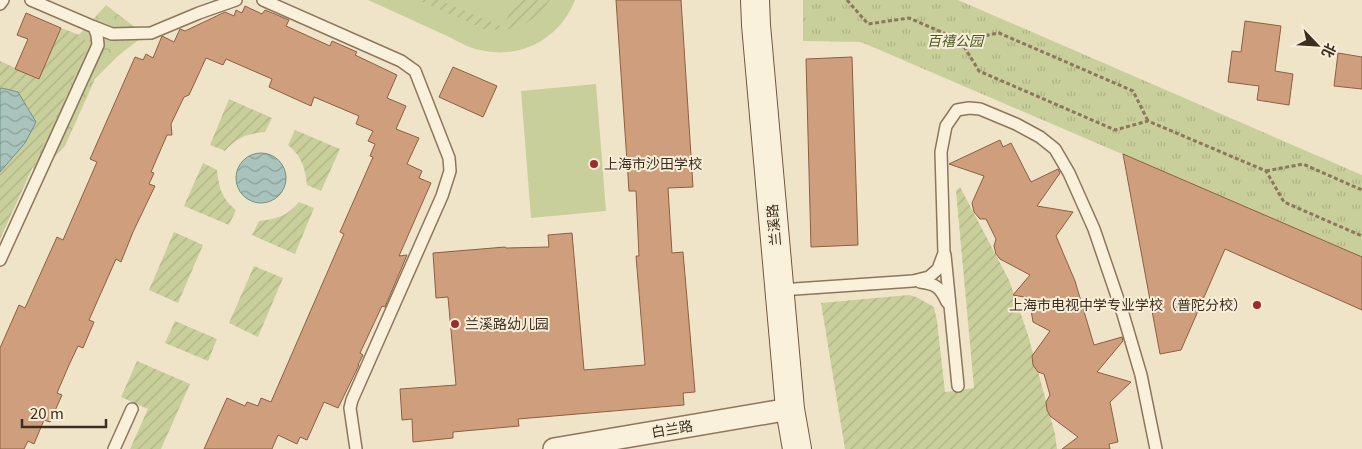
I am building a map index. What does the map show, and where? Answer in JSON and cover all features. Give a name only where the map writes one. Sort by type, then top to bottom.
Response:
[{"type":"street","name":"兰溪路","points":[[755,0],[790,409],[797,449]]},
{"type":"street","name":"白兰路","points":[[554,449],[790,409]]},
{"type":"lane","points":[[31,0],[112,34],[151,33],[236,0]]},
{"type":"lane","points":[[263,0],[401,61],[415,71],[450,158],[450,171],[442,196],[352,400],[350,408],[356,449]]},
{"type":"lane","points":[[94,27],[98,45]]},
{"type":"lane","points":[[0,260],[98,45],[112,34]]},
{"type":"lane","points":[[958,386],[944,253],[941,152],[946,126],[957,110],[969,108],[980,109],[1016,124],[1040,137],[1055,149],[1069,173],[1094,229],[1120,305],[1141,375],[1156,449]]},
{"type":"lane","points":[[780,290],[913,281],[929,278],[938,269],[944,253]]},
{"type":"lane","points":[[913,281],[929,283],[939,287],[950,308]]},
{"type":"lane","points":[[114,449],[132,409]]},
{"type":"path","points":[[847,0],[868,24],[909,18],[960,40],[999,34],[1132,91],[1148,121],[1266,172],[1303,164],[1362,190]]},
{"type":"path","points":[[960,40],[979,72],[1115,130],[1148,121]]},
{"type":"path","points":[[1266,172],[1284,202],[1362,236]]},
{"type":"green space","points":[[368,0],[575,0],[568,14],[549,36],[524,49],[510,52],[495,52],[467,46]]},
{"type":"green space","points":[[418,0],[440,0],[503,27],[515,0],[550,0],[538,15],[522,26],[503,30],[484,29]]},
{"type":"green space","name":"百禧公园","points":[[803,0],[958,0],[1362,175],[1362,257],[861,42],[803,41]]},
{"type":"green space","points":[[106,5],[145,35],[119,55],[95,79],[65,146],[40,172],[18,160],[29,84],[56,66],[78,36]]},
{"type":"green space","points":[[61,28],[85,37],[86,50],[0,239],[0,61],[39,79]]},
{"type":"green space","points":[[596,84],[606,211],[531,218],[521,91]]},
{"type":"green space","points":[[229,99],[272,118],[265,132],[243,137],[234,142],[225,151],[210,145]]},
{"type":"green space","points":[[295,130],[340,149],[321,191],[307,185],[302,163],[297,154],[288,145]]},
{"type":"green space","points":[[203,163],[217,170],[222,193],[227,202],[236,210],[229,225],[184,206]]},
{"type":"green space","points":[[960,187],[1009,280],[1028,335],[1055,434],[1057,449],[845,449],[821,303],[909,295],[934,307],[945,392],[974,388],[956,191]]},
{"type":"green space","points":[[299,202],[314,208],[295,254],[252,235],[259,221],[281,216],[290,211]]},
{"type":"green space","points":[[174,232],[203,245],[178,303],[149,290]]},
{"type":"green space","points":[[254,266],[283,278],[258,337],[229,323]]},
{"type":"green space","points":[[175,321],[217,339],[208,361],[165,343]]},
{"type":"green space","points":[[137,361],[190,384],[161,449],[130,449],[148,409],[121,397]]},
{"type":"water","points":[[0,89],[18,92],[36,122],[25,143],[0,172]]},
{"type":"water","points":[[261,153],[270,155],[281,164],[286,178],[284,187],[275,198],[261,203],[252,201],[241,192],[236,178],[238,169],[247,158]]},
{"type":"building","points":[[616,0],[681,0],[693,187],[668,188],[672,253],[683,252],[695,392],[683,393],[684,405],[518,419],[519,426],[453,432],[453,438],[413,442],[412,419],[402,420],[400,389],[456,385],[448,297],[436,298],[433,253],[505,247],[549,247],[548,235],[572,233],[584,370],[645,365],[636,256],[639,256],[636,191],[629,191]]},
{"type":"building","points":[[245,6],[262,14],[265,10],[289,20],[286,26],[330,46],[332,41],[357,52],[355,55],[397,75],[387,98],[406,106],[396,129],[419,138],[407,164],[422,171],[419,178],[431,183],[399,256],[407,255],[385,307],[382,306],[360,353],[363,355],[359,365],[338,408],[324,402],[307,440],[300,437],[297,444],[278,435],[272,449],[204,449],[227,398],[245,406],[247,402],[258,406],[261,398],[271,402],[344,234],[340,232],[373,157],[370,156],[375,144],[368,141],[373,131],[356,124],[359,116],[314,97],[311,106],[269,87],[272,79],[226,59],[223,65],[206,58],[189,95],[184,97],[171,124],[172,135],[167,135],[151,172],[154,173],[149,184],[155,186],[121,262],[116,259],[89,320],[94,322],[83,348],[78,346],[57,393],[62,395],[50,422],[44,420],[34,444],[28,441],[24,449],[0,449],[0,348],[19,305],[25,308],[57,237],[63,240],[97,162],[90,159],[135,57],[143,60],[146,54],[153,58],[162,36],[174,42],[180,29],[185,31],[225,12],[234,16],[236,10],[242,13]]},
{"type":"building","points":[[26,13],[61,28],[39,79],[15,69],[28,39],[17,35]]},
{"type":"building","points":[[1245,21],[1281,26],[1275,71],[1293,74],[1289,105],[1257,100],[1259,86],[1228,82],[1232,51],[1241,52]]},
{"type":"building","points":[[1338,53],[1362,57],[1362,89],[1334,86]]},
{"type":"building","points":[[852,57],[858,245],[811,247],[806,59]]},
{"type":"building","points":[[453,67],[497,86],[483,117],[439,97]]},
{"type":"building","points":[[1000,140],[1003,147],[1011,143],[1031,182],[1058,169],[1060,173],[1037,206],[1073,212],[1056,236],[1075,281],[1094,345],[1122,337],[1123,341],[1097,372],[1131,382],[1110,402],[1118,442],[1109,444],[1110,449],[1062,449],[1078,437],[1050,416],[1046,402],[1050,395],[1044,374],[1038,372],[1033,365],[1032,356],[1050,331],[1033,322],[1029,298],[1013,295],[1030,275],[1000,259],[996,254],[994,246],[996,239],[986,219],[980,219],[974,212],[972,203],[984,176],[949,164]]},
{"type":"building","points":[[1123,154],[1362,257],[1362,310],[1225,249],[1181,350],[1160,354]]},
{"type":"place","name":"上海市沙田学校","points":[[594,164]]},
{"type":"place","name":"上海市电视中学专业学校（普陀分校）","points":[[1257,305]]},
{"type":"place","name":"兰溪路幼儿园","points":[[455,324]]}]
